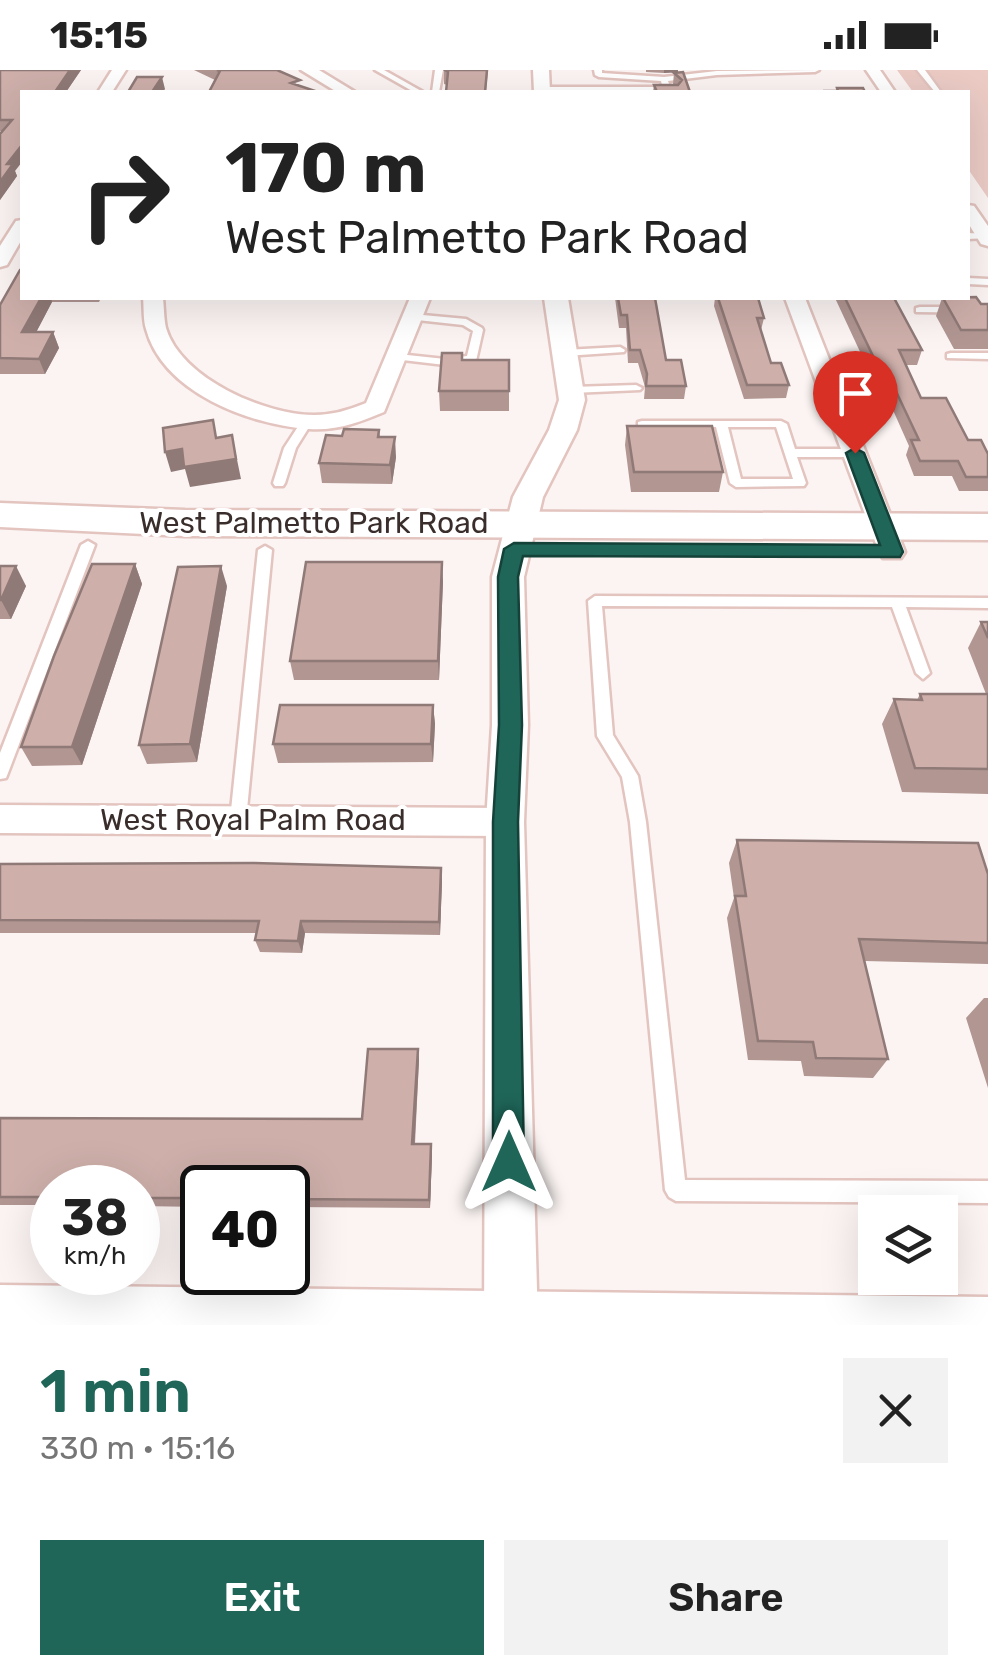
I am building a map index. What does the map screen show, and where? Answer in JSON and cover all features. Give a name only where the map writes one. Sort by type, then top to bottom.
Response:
[{"type":"main road","name":"West Palmetto Park Road","points":[[0,515],[517,537],[888,539],[988,552]]},
{"type":"main road","name":"West Palmetto Park Road","points":[[888,539],[988,527]]},
{"type":"main road","name":"West Palmetto Park Road","points":[[0,540],[266,550],[517,537]]},
{"type":"street","points":[[308,70],[343,90]]},
{"type":"street","points":[[604,90],[667,88]]},
{"type":"street","points":[[6,258],[20,228]]},
{"type":"street","points":[[153,300],[152,317],[158,334],[192,376],[239,404],[268,416],[306,424],[334,424],[363,416],[384,395],[416,307]]},
{"type":"street","points":[[511,1319],[505,822],[510,725],[508,577],[528,498],[567,422],[572,390],[556,300]]},
{"type":"street","points":[[796,300],[888,539]]},
{"type":"street","name":"West Royal Palm Road","points":[[0,819],[505,822]]},
{"type":"street","points":[[0,1308],[511,1319],[988,1320]]},
{"type":"lane","points":[[379,70],[415,90]]},
{"type":"lane","points":[[598,70],[608,78],[667,88],[717,73],[815,70]]},
{"type":"lane","points":[[921,70],[936,90]]},
{"type":"lane","points":[[398,357],[445,362],[472,359],[478,330],[466,322],[416,307]]},
{"type":"lane","points":[[920,310],[988,310]]},
{"type":"lane","points":[[565,354],[620,350]]},
{"type":"lane","points":[[951,356],[988,356]]},
{"type":"lane","points":[[572,390],[636,388]]},
{"type":"lane","points":[[279,483],[290,448],[306,424]]},
{"type":"lane","points":[[642,424],[722,424],[781,424],[800,483],[736,483],[722,424]]},
{"type":"lane","points":[[790,453],[855,453]]},
{"type":"lane","points":[[0,772],[88,545]]},
{"type":"lane","points":[[238,820],[266,550]]},
{"type":"lane","points":[[988,603],[595,600],[605,736],[630,776],[638,822],[676,1190],[988,1192]]},
{"type":"lane","points":[[897,602],[923,673]]},
{"type":"shaded area","points":[[897,70],[988,70],[988,198],[970,172],[970,90],[912,90]]},
{"type":"building","points":[[0,70],[70,70],[56,90],[20,90],[20,148],[0,182],[0,134],[12,120],[0,120]]},
{"type":"building","points":[[217,70],[277,70],[300,80],[291,83],[312,90],[210,90],[220,71]]},
{"type":"building","points":[[445,70],[487,70],[485,90],[446,90]]},
{"type":"building","points":[[683,72],[689,90],[656,90],[654,85],[678,85],[682,80],[674,73]]},
{"type":"building","points":[[137,77],[162,77],[153,90],[129,90]]},
{"type":"building","points":[[20,270],[20,300],[40,300],[22,332],[53,332],[39,359],[0,358],[0,305]]},
{"type":"building","points":[[970,297],[988,304],[988,330],[961,330],[944,300]]},
{"type":"building","points":[[618,300],[655,300],[666,360],[681,360],[686,386],[646,386],[640,350],[630,350],[627,315],[621,315]]},
{"type":"building","points":[[719,300],[759,300],[764,318],[757,318],[771,363],[781,363],[789,385],[747,385]]},
{"type":"building","points":[[846,300],[895,300],[922,350],[899,350],[921,398],[946,398],[968,440],[981,440],[988,454],[988,477],[966,477],[958,461],[920,461],[911,440],[919,440],[893,385],[887,385]]},
{"type":"building","points":[[442,353],[462,353],[462,360],[509,360],[509,391],[439,391]]},
{"type":"building","points":[[213,420],[216,438],[232,435],[236,459],[184,467],[182,449],[165,452],[163,428]]},
{"type":"building","points":[[627,426],[712,426],[723,472],[634,472]]},
{"type":"building","points":[[344,429],[379,430],[378,437],[395,437],[390,465],[319,463],[326,435],[342,436]]},
{"type":"building","points":[[306,562],[442,562],[438,661],[290,661]]},
{"type":"building","points":[[92,564],[135,564],[72,747],[21,747],[54,656]]},
{"type":"building","points":[[0,566],[16,566],[1,600],[0,600]]},
{"type":"building","points":[[221,566],[190,744],[139,745],[178,567]]},
{"type":"building","points":[[920,694],[988,694],[988,769],[915,768],[894,699],[922,700]]},
{"type":"building","points":[[280,705],[433,705],[431,744],[273,744]]},
{"type":"building","points":[[737,840],[978,843],[988,874],[988,943],[859,939],[888,1059],[816,1058],[813,1042],[758,1041],[735,896],[746,896]]},
{"type":"building","points":[[253,863],[441,868],[439,922],[301,921],[298,941],[255,940],[259,921],[0,920],[0,864]]},
{"type":"building","points":[[368,1049],[418,1049],[412,1144],[431,1144],[429,1200],[310,1199],[310,1165],[180,1165],[180,1198],[160,1198],[160,1165],[30,1165],[30,1197],[0,1197],[0,1118],[362,1119]]},
{"type":"route","points":[[509,1162],[505,822],[510,725],[508,577],[514,549],[892,552],[855,453]]}]
